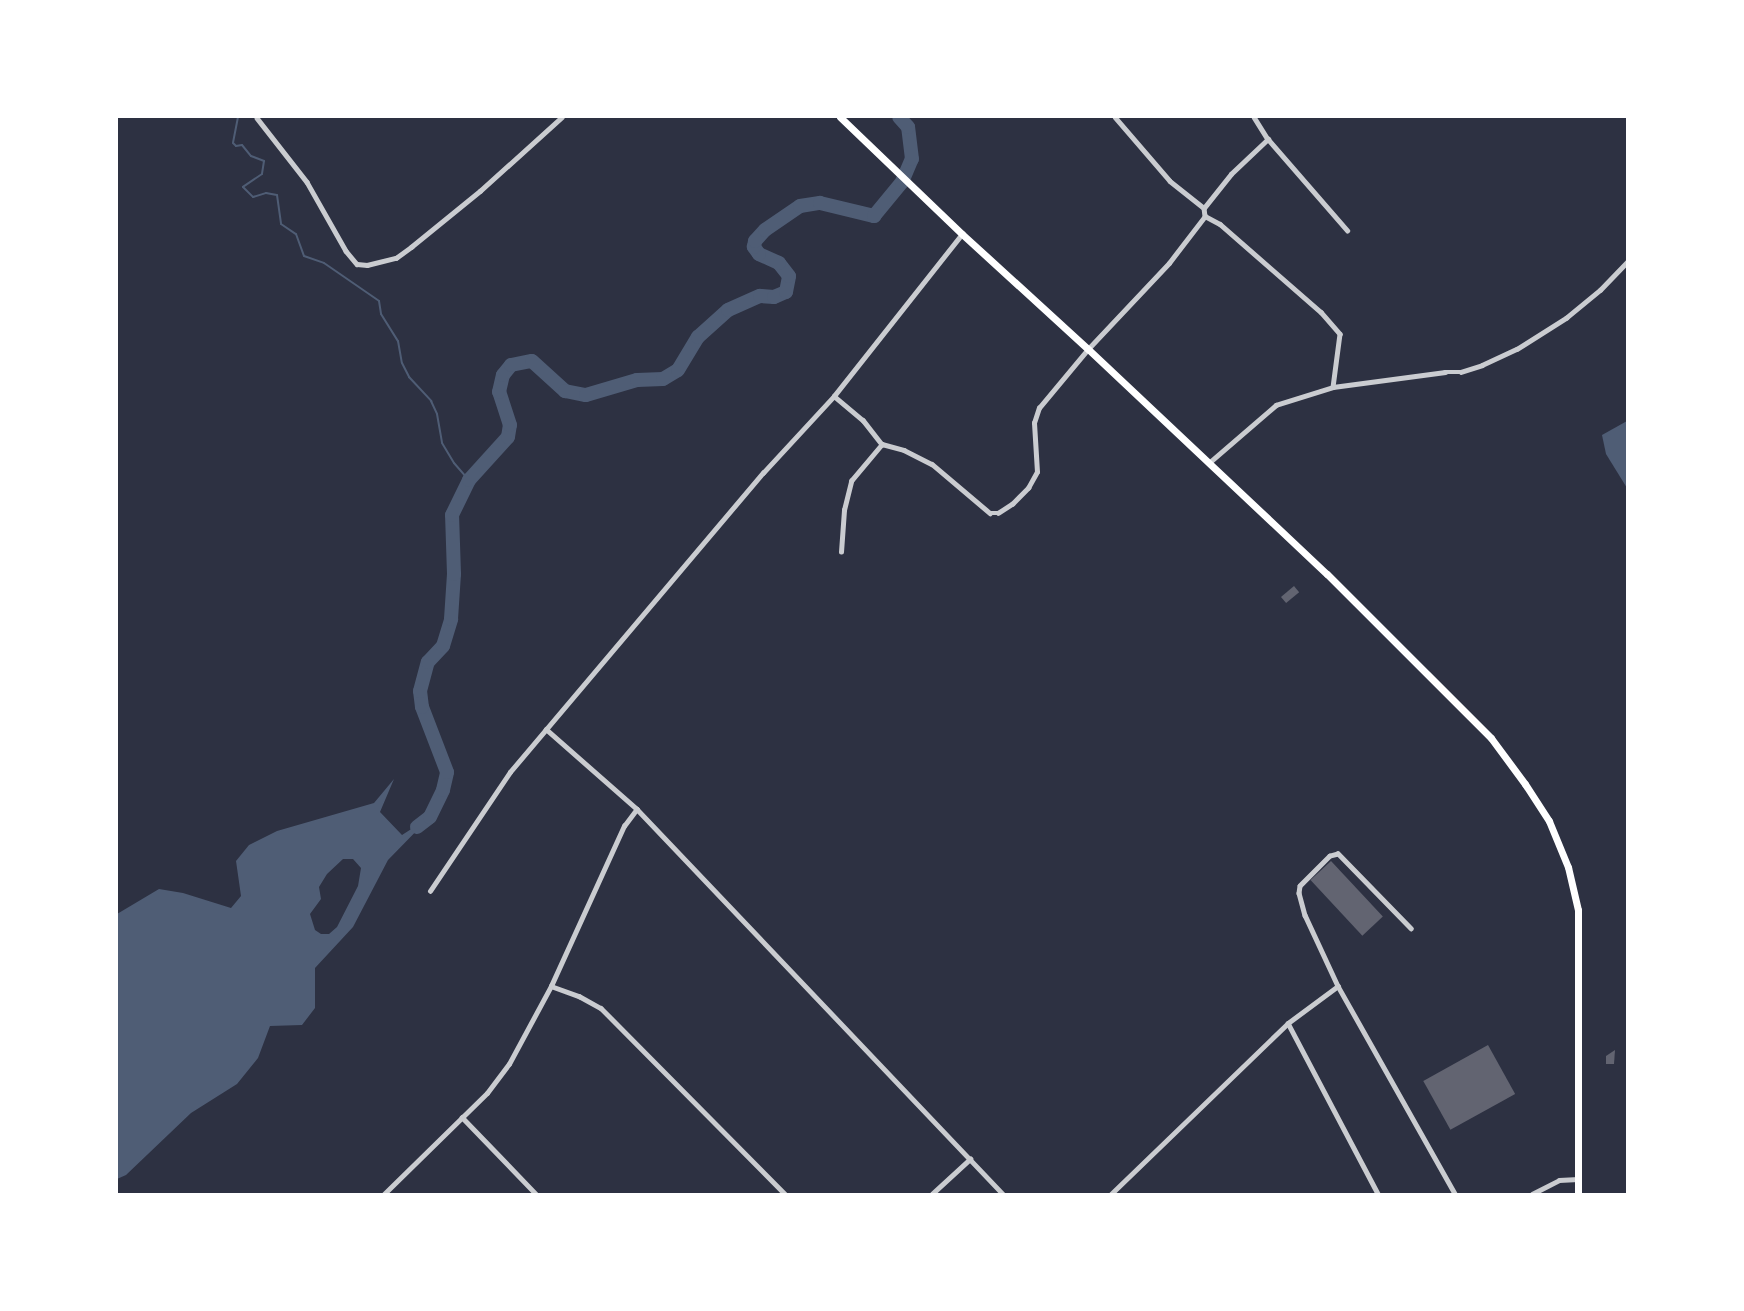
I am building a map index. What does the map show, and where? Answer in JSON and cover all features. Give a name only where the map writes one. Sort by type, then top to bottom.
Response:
[{"type":"main road","points":[[840,117],[962,234],[1089,349],[1327,574],[1491,738],[1549,821],[1568,867],[1578,910],[1578,1194]]},
{"type":"street","points":[[257,118],[298,168],[336,237],[355,262],[360,265],[379,264],[411,248],[480,191],[562,117]]},
{"type":"street","points":[[1115,117],[1170,181],[1204,207]]},
{"type":"street","points":[[1254,117],[1268,139],[1347,230]]},
{"type":"street","points":[[834,396],[868,425],[882,444],[898,447],[932,464],[984,510],[998,513],[1028,488],[1037,472],[1034,423],[1039,408],[1089,349],[1169,263],[1205,216],[1204,207],[1231,174],[1268,139]]},
{"type":"street","points":[[1205,216],[1220,224],[1321,312],[1340,334],[1333,387]]},
{"type":"street","points":[[430,891],[510,772],[763,473],[834,396],[962,234]]},
{"type":"street","points":[[1210,462],[1276,405],[1333,387],[1444,372],[1461,372],[1517,349],[1566,318],[1600,290],[1627,262]]},
{"type":"street","points":[[841,552],[844,510],[851,481],[882,444]]},
{"type":"street","points":[[546,729],[637,809],[1003,1194]]},
{"type":"street","points":[[384,1194],[487,1093],[509,1064],[551,986],[624,826],[637,809]]},
{"type":"street","points":[[1411,929],[1341,856],[1336,854],[1329,856],[1302,882],[1298,890],[1305,915],[1338,986],[1455,1194]]},
{"type":"street","points":[[551,986],[579,996],[601,1008],[785,1194]]},
{"type":"street","points":[[1111,1194],[1288,1023],[1338,986]]},
{"type":"street","points":[[1288,1023],[1378,1194]]},
{"type":"street","points":[[462,1117],[536,1194]]},
{"type":"street","points":[[933,1194],[970,1159]]},
{"type":"street","points":[[1532,1194],[1559,1180],[1578,1179]]},
{"type":"water","points":[[1627,421],[1627,488],[1606,454],[1602,435]]},
{"type":"water","points":[[394,779],[380,812],[402,835],[430,817],[388,860],[353,927],[315,968],[315,1008],[302,1025],[270,1026],[258,1058],[237,1084],[191,1113],[126,1175],[117,1179],[117,914],[159,889],[183,893],[231,908],[241,896],[236,861],[249,845],[277,831],[374,803]],"holes":[[[343,859],[353,859],[361,868],[358,886],[337,927],[329,934],[321,934],[315,930],[310,914],[321,899],[319,887],[327,874]]]},
{"type":"building","points":[[1294,586],[1299,592],[1286,603],[1281,597]]},
{"type":"building","points":[[1331,861],[1383,917],[1362,936],[1311,880]]},
{"type":"building","points":[[1488,1045],[1515,1094],[1450,1130],[1423,1081]]},
{"type":"building","points":[[1615,1050],[1614,1064],[1606,1064],[1606,1056]]},
{"type":"waterway","points":[[238,117],[233,143],[236,146],[242,145],[251,156],[264,161],[262,174],[243,187],[253,197],[266,193],[277,195],[281,224],[296,234],[304,256],[324,263],[379,301],[381,314],[398,341],[402,363],[409,377],[431,401],[437,414],[442,443],[454,463],[469,480]]},
{"type":"waterway","points":[[417,827],[430,817],[443,790],[447,772],[422,707],[420,691],[428,662],[443,646],[451,619],[454,574],[452,515],[469,480],[508,437],[510,425],[499,392],[503,375],[511,365],[532,361],[565,391],[586,395],[637,380],[663,379],[678,370],[698,337],[728,310],[760,296],[774,297],[786,292],[789,276],[779,263],[759,254],[754,247],[755,241],[765,230],[800,206],[820,203],[874,216],[902,182],[912,159],[908,127],[899,117]]}]
